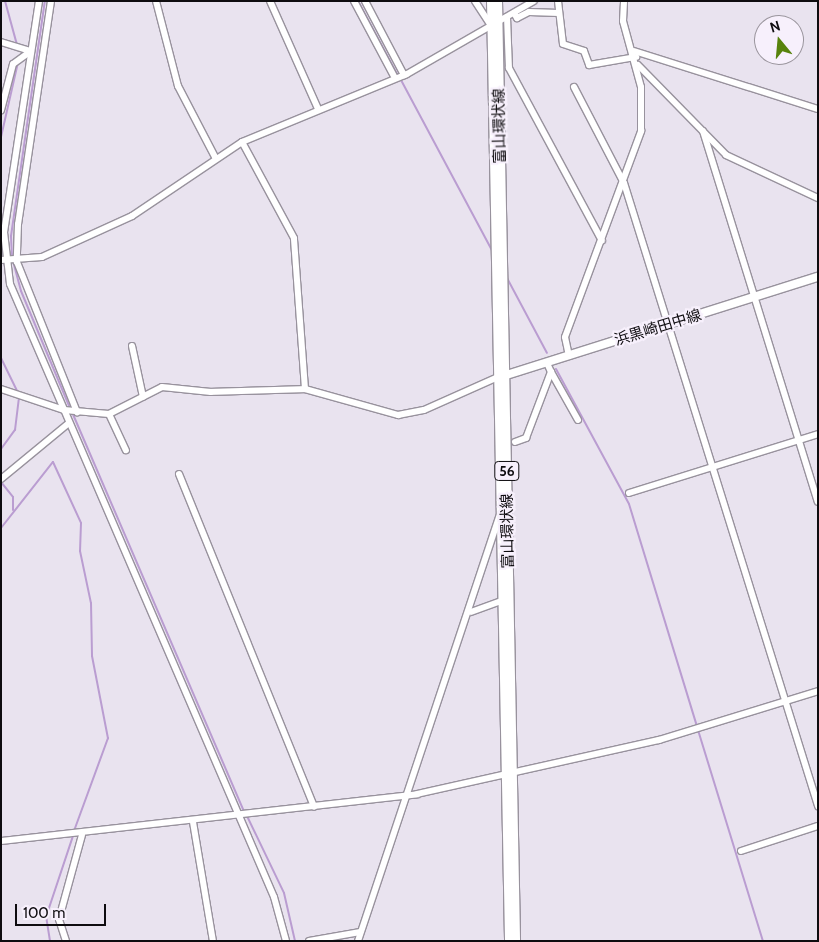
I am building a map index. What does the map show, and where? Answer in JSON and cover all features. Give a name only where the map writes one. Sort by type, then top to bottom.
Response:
[{"type":"main road","name":"富山環状線","points":[[491,1],[495,24]]},
{"type":"main road","name":"富山環状線","points":[[498,1],[495,24],[508,774],[509,941]]},
{"type":"main road","name":"浜黒崎田中線","points":[[501,376],[818,277]]},
{"type":"main road","name":"富山環状線","points":[[501,376],[501,602],[516,941]]},
{"type":"street","points":[[39,1],[4,232],[4,261],[10,284],[237,817],[274,897],[286,941]]},
{"type":"street","points":[[51,1],[18,224],[17,262],[77,412]]},
{"type":"street","points":[[156,1],[178,86],[216,159]]},
{"type":"street","points":[[270,1],[318,109]]},
{"type":"street","points":[[354,1],[395,78]]},
{"type":"street","points":[[365,1],[404,75]]},
{"type":"street","points":[[475,1],[495,24]]},
{"type":"street","points":[[4,261],[17,262],[42,257],[132,216],[242,142],[404,75],[534,1]]},
{"type":"street","points":[[558,1],[563,44],[584,51],[589,65],[635,54],[818,109]]},
{"type":"street","points":[[569,356],[565,336],[624,183],[643,116],[638,65],[623,21],[624,1]]},
{"type":"street","points":[[511,15],[518,18],[529,12],[559,13]]},
{"type":"street","points":[[511,15],[509,68],[602,241]]},
{"type":"street","points":[[1,42],[31,52]]},
{"type":"street","points":[[1,110],[13,64],[31,52]]},
{"type":"street","points":[[638,65],[703,131],[742,165],[818,198]]},
{"type":"street","points":[[574,87],[624,183],[784,702],[818,806]]},
{"type":"street","points":[[703,131],[818,502]]},
{"type":"street","points":[[242,142],[296,246],[305,389]]},
{"type":"street","points":[[132,346],[144,396]]},
{"type":"street","points":[[547,363],[578,420]]},
{"type":"street","points":[[515,442],[526,438],[551,372]]},
{"type":"street","points":[[1,389],[64,410],[109,414],[162,387],[211,392],[305,389],[398,415],[424,410],[501,376]]},
{"type":"street","points":[[109,414],[126,450]]},
{"type":"street","points":[[1,479],[69,423]]},
{"type":"street","points":[[629,493],[818,434]]},
{"type":"street","points":[[179,474],[314,807]]},
{"type":"street","points":[[358,941],[406,796],[471,612],[500,516]]},
{"type":"street","points":[[471,612],[501,602]]},
{"type":"street","points":[[1,841],[82,835],[406,796],[659,740],[818,691]]},
{"type":"street","points":[[193,822],[212,941]]},
{"type":"street","points":[[741,851],[818,826]]},
{"type":"street","points":[[66,941],[59,919],[82,835]]},
{"type":"street","points":[[309,941],[360,932]]},
{"type":"waterway","points":[[5,1],[17,45]]},
{"type":"waterway","points":[[12,256],[11,236],[45,1]]},
{"type":"waterway","points":[[358,1],[398,76]]},
{"type":"waterway","points":[[1,137],[18,62]]},
{"type":"waterway","points":[[401,80],[493,252]]},
{"type":"waterway","points":[[13,261],[21,291],[70,408]]},
{"type":"waterway","points":[[506,276],[547,353]]},
{"type":"waterway","points":[[1,358],[18,393]]},
{"type":"waterway","points":[[556,369],[629,504],[697,726]]},
{"type":"waterway","points":[[1,449],[15,430],[19,397]]},
{"type":"waterway","points":[[72,412],[244,812]]},
{"type":"waterway","points":[[1,528],[53,462],[81,523],[80,551],[91,603],[92,656],[108,738],[74,831]]},
{"type":"waterway","points":[[1,482],[13,497],[13,510]]},
{"type":"waterway","points":[[698,730],[763,941]]},
{"type":"waterway","points":[[247,816],[284,893],[295,941]]},
{"type":"waterway","points":[[50,941],[46,917],[73,836]]}]
